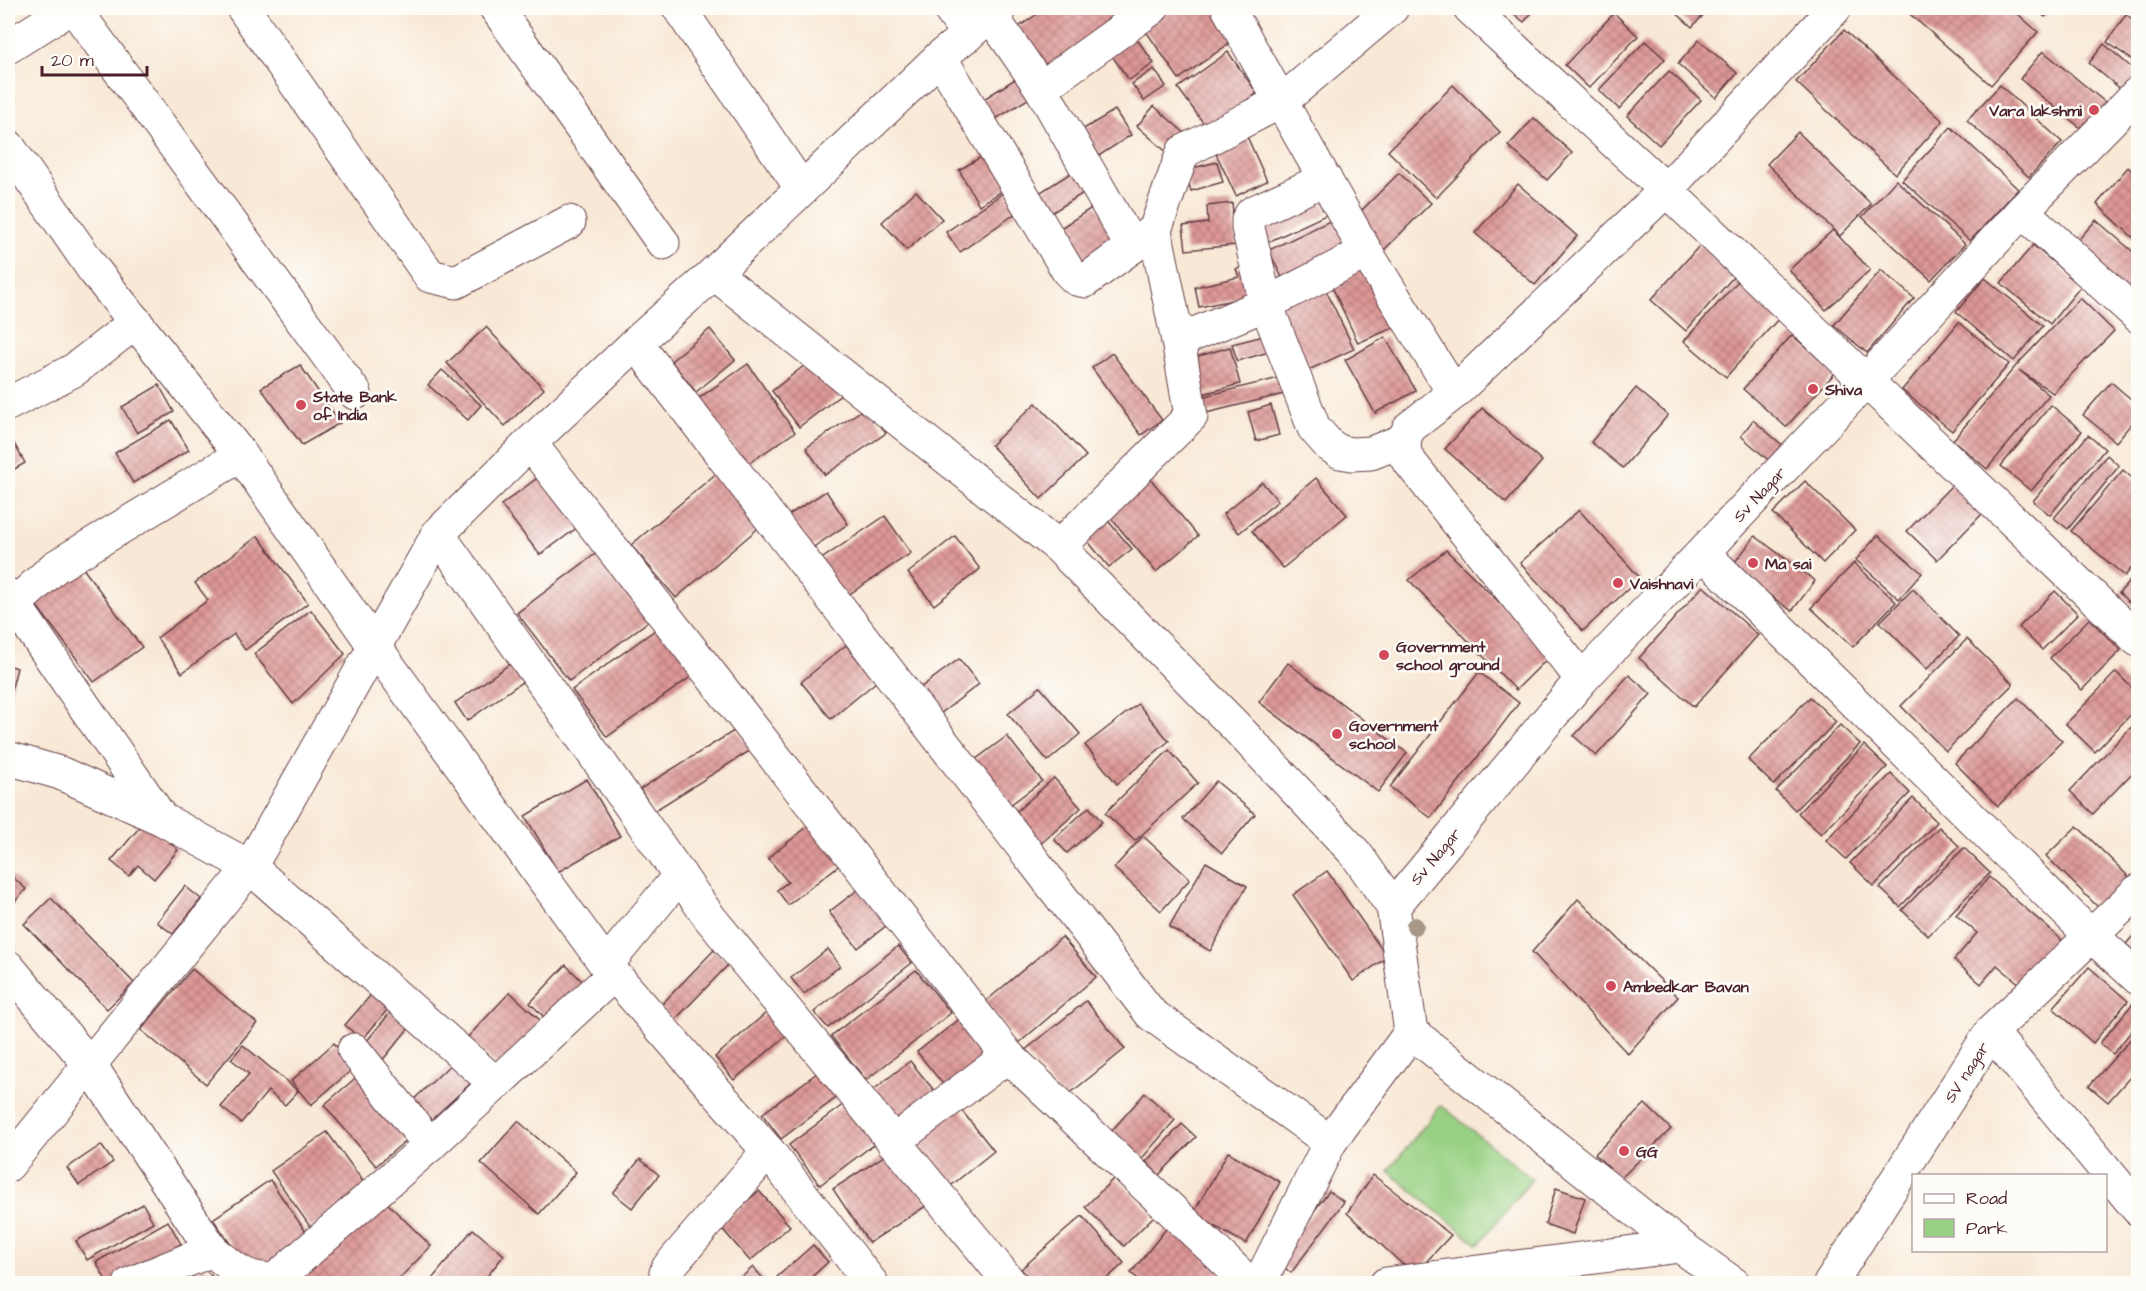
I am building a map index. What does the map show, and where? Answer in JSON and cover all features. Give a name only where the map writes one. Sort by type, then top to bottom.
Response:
[{"type":"street","points":[[8,47],[72,8],[355,393]]},
{"type":"street","points":[[243,8],[430,276],[456,282],[569,222]]},
{"type":"street","points":[[496,8],[663,243]]},
{"type":"street","points":[[679,8],[802,189]]},
{"type":"street","points":[[949,8],[986,19],[1041,88],[1144,239],[1178,341],[1191,416],[1059,547]]},
{"type":"street","points":[[1041,88],[1152,8]]},
{"type":"street","points":[[1228,8],[1366,252],[1454,393]]},
{"type":"street","points":[[940,57],[1068,271],[1077,279],[1085,281],[1144,239],[1184,152],[1282,101],[1392,8]]},
{"type":"street","points":[[1470,8],[1666,190],[2139,640]]},
{"type":"street","points":[[1582,679],[1405,456],[1404,440],[1409,428],[1454,393],[1666,190],[1835,8]]},
{"type":"street","points":[[8,1165],[250,867],[438,534],[530,443],[714,273],[940,57],[986,19]]},
{"type":"street","name":"Sv Nagar","points":[[1393,907],[1582,679],[1866,381],[2022,211],[2139,93]]},
{"type":"street","points":[[8,146],[93,268],[241,455],[375,647],[610,969],[768,1151],[872,1284]]},
{"type":"street","points":[[1325,179],[1252,213],[1248,219],[1250,243],[1266,304],[1314,428],[1329,445],[1340,453],[1371,453],[1404,440]]},
{"type":"street","points":[[2022,211],[2139,316]]},
{"type":"street","points":[[1178,341],[1266,304],[1366,252]]},
{"type":"street","points":[[714,273],[1059,547],[1237,728],[1356,854],[1393,907],[1411,1032],[1680,1246],[1734,1284]]},
{"type":"street","points":[[8,404],[74,370],[136,322]]},
{"type":"street","points":[[636,343],[1151,1014],[1330,1142]]},
{"type":"street","points":[[530,443],[1008,1056],[1250,1284]]},
{"type":"street","points":[[162,819],[10,603],[55,567],[241,455]]},
{"type":"street","points":[[438,534],[710,918],[1011,1284]]},
{"type":"street","points":[[1703,553],[2092,935],[2139,978]]},
{"type":"street","points":[[8,758],[60,772],[162,819],[250,867],[495,1083]]},
{"type":"street","points":[[8,967],[90,1065],[212,1250],[239,1272],[261,1280],[276,1278],[430,1144],[610,969],[680,875]]},
{"type":"street","name":"SV nagar","points":[[1830,1284],[1991,1032],[2139,891]]},
{"type":"street","points":[[1259,1284],[1330,1142],[1411,1032]]},
{"type":"street","points":[[1991,1032],[2139,1209]]},
{"type":"street","points":[[354,1050],[430,1144]]},
{"type":"street","points":[[893,1142],[1008,1056]]},
{"type":"street","points":[[670,1284],[666,1273],[668,1269],[768,1151]]},
{"type":"street","points":[[1386,1284],[1680,1246]]},
{"type":"street","points":[[130,1284],[212,1250]]},
{"type":"green space","points":[[1441,1105],[1532,1179],[1478,1245],[1388,1171]]},
{"type":"building","points":[[1046,8],[1149,8],[1044,82],[1010,33]]},
{"type":"building","points":[[1170,8],[1217,8],[1238,37],[1179,79],[1143,27]]},
{"type":"building","points":[[1506,8],[1536,8],[1524,22]]},
{"type":"building","points":[[1671,8],[1710,8],[1692,27]]},
{"type":"building","points":[[1903,8],[2011,8],[2038,32],[1991,85]]},
{"type":"building","points":[[2034,8],[2054,8],[2045,17]]},
{"type":"building","points":[[1614,13],[1638,36],[1589,88],[1565,65]]},
{"type":"building","points":[[2126,14],[2138,24],[2138,64],[2107,42]]},
{"type":"building","points":[[1129,28],[1154,63],[1129,80],[1105,46]]},
{"type":"building","points":[[1844,30],[1943,121],[1895,174],[1796,82]]},
{"type":"building","points":[[1699,40],[1737,73],[1716,98],[1678,64]]},
{"type":"building","points":[[1645,41],[1665,59],[1619,109],[1599,90]]},
{"type":"building","points":[[2104,44],[2138,73],[2138,82],[2128,95],[2089,63]]},
{"type":"building","points":[[2043,51],[2111,107],[2088,134],[2020,79]]},
{"type":"building","points":[[1228,52],[1257,93],[1207,128],[1178,88]]},
{"type":"building","points":[[1154,69],[1166,86],[1144,101],[1132,84]]},
{"type":"building","points":[[1669,71],[1701,100],[1659,145],[1627,116]]},
{"type":"building","points":[[1023,74],[1036,94],[989,123],[976,104]]},
{"type":"building","points":[[1453,85],[1500,132],[1436,198],[1388,151]]},
{"type":"building","points":[[2000,85],[2062,142],[2029,177],[1967,120]]},
{"type":"building","points":[[1154,106],[1188,136],[1171,156],[1137,126]]},
{"type":"building","points":[[1115,110],[1131,135],[1094,159],[1077,133]]},
{"type":"building","points":[[1534,118],[1572,153],[1547,180],[1508,146]]},
{"type":"building","points":[[1951,127],[2018,189],[1970,241],[1902,180]]},
{"type":"building","points":[[1245,132],[1267,181],[1236,196],[1213,147]]},
{"type":"building","points":[[1798,132],[1871,204],[1840,236],[1767,164]]},
{"type":"building","points":[[991,151],[1011,186],[979,205],[959,170]]},
{"type":"building","points":[[1217,162],[1223,182],[1191,191],[1185,170]]},
{"type":"building","points":[[1080,167],[1093,187],[1045,217],[1033,197]]},
{"type":"building","points":[[2128,167],[2138,177],[2138,242],[2097,204]]},
{"type":"building","points":[[1399,173],[1431,203],[1382,252],[1351,221]]},
{"type":"building","points":[[1896,180],[1965,244],[1931,280],[1862,217]]},
{"type":"building","points":[[1518,184],[1577,236],[1535,285],[1475,233]]},
{"type":"building","points":[[916,191],[942,219],[907,250],[882,222]]},
{"type":"building","points":[[1006,191],[1019,211],[960,252],[946,232]]},
{"type":"building","points":[[1317,191],[1328,214],[1266,243],[1255,219]]},
{"type":"building","points":[[1232,203],[1236,245],[1186,250],[1183,226],[1208,223],[1207,206]]},
{"type":"building","points":[[1096,205],[1121,244],[1081,270],[1056,231]]},
{"type":"building","points":[[1336,218],[1350,249],[1283,280],[1269,250]]},
{"type":"building","points":[[2096,220],[2138,256],[2138,302],[2070,249]]},
{"type":"building","points":[[1833,230],[1870,270],[1826,310],[1789,270]]},
{"type":"building","points":[[1700,245],[1734,276],[1686,331],[1651,300]]},
{"type":"building","points":[[2033,245],[2081,286],[2050,324],[2001,283]]},
{"type":"building","points":[[1365,264],[1395,327],[1358,343],[1329,280]]},
{"type":"building","points":[[1246,267],[1252,296],[1199,307],[1195,287],[1239,277],[1236,269]]},
{"type":"building","points":[[1881,270],[1914,298],[1867,353],[1834,325]]},
{"type":"building","points":[[1985,278],[2043,326],[2014,361],[1956,312]]},
{"type":"building","points":[[1739,280],[1780,317],[1726,377],[1684,341]]},
{"type":"building","points":[[1322,282],[1354,349],[1300,374],[1269,307]]},
{"type":"building","points":[[2080,298],[2114,331],[2053,393],[2019,370],[2049,395],[1987,469],[1953,440],[2015,367]]},
{"type":"building","points":[[1959,322],[2009,364],[1952,431],[1902,390]]},
{"type":"building","points":[[486,327],[544,389],[505,426],[447,363]]},
{"type":"building","points":[[710,329],[735,360],[696,392],[671,361]]},
{"type":"building","points":[[1792,335],[1835,373],[1786,427],[1743,389]]},
{"type":"building","points":[[1264,336],[1269,352],[1237,361],[1232,344]]},
{"type":"building","points":[[1385,337],[1416,391],[1375,413],[1345,360]]},
{"type":"building","points":[[1230,347],[1240,384],[1203,394],[1192,358]]},
{"type":"building","points":[[1112,353],[1162,420],[1141,435],[1092,368]]},
{"type":"building","points":[[814,358],[842,394],[799,427],[772,391]]},
{"type":"building","points":[[748,364],[795,432],[746,465],[699,398]]},
{"type":"building","name":"State Bank of India","points":[[300,365],[340,423],[302,445],[261,388]]},
{"type":"building","points":[[442,370],[481,405],[468,420],[428,385]]},
{"type":"building","points":[[1279,378],[1284,394],[1206,413],[1201,397]]},
{"type":"building","points":[[2111,382],[2138,405],[2138,416],[2116,442],[2083,415]]},
{"type":"building","points":[[159,385],[174,412],[137,433],[122,407]]},
{"type":"building","points":[[1636,388],[1668,415],[1623,468],[1591,442]]},
{"type":"building","points":[[1036,403],[1086,456],[1041,499],[991,445]]},
{"type":"building","points":[[1271,405],[1279,435],[1256,441],[1248,412]]},
{"type":"building","points":[[2051,405],[2082,431],[2031,491],[2001,466]]},
{"type":"building","points":[[868,406],[886,433],[825,475],[806,448]]},
{"type":"building","points":[[1482,408],[1542,461],[1506,503],[1445,449]]},
{"type":"building","points":[[171,420],[189,450],[133,483],[115,453]]},
{"type":"building","points":[[1753,420],[1787,449],[1774,465],[1741,436]]},
{"type":"building","points":[[8,433],[25,463],[8,473]]},
{"type":"building","points":[[2088,435],[2105,449],[2050,515],[2033,501]]},
{"type":"building","points":[[2107,455],[2119,466],[2068,529],[2054,518]]},
{"type":"building","points":[[2123,470],[2138,483],[2138,560],[2125,576],[2071,531]]},
{"type":"building","points":[[718,472],[762,525],[676,598],[631,545]]},
{"type":"building","points":[[544,473],[582,524],[540,555],[501,505]]},
{"type":"building","points":[[1148,476],[1198,536],[1156,572],[1106,512]]},
{"type":"building","points":[[1316,478],[1347,515],[1283,568],[1252,531]]},
{"type":"building","points":[[1805,481],[1855,530],[1823,563],[1773,513]]},
{"type":"building","points":[[1956,481],[1985,511],[1937,560],[1907,531]]},
{"type":"building","points":[[1262,482],[1278,501],[1239,533],[1223,514]]},
{"type":"building","points":[[826,491],[848,524],[809,550],[787,516]]},
{"type":"building","points":[[1579,510],[1640,578],[1583,631],[1520,563]]},
{"type":"building","points":[[885,516],[911,553],[845,597],[820,560]]},
{"type":"building","points":[[1108,521],[1132,549],[1109,567],[1086,539]]},
{"type":"building","points":[[1878,535],[1922,573],[1899,599],[1856,560]]},
{"type":"building","points":[[258,536],[308,603],[245,650],[234,634],[182,673],[157,638],[208,600],[195,583]]},
{"type":"building","points":[[955,536],[980,569],[934,605],[908,573]]},
{"type":"building","points":[[1755,536],[1815,581],[1792,611],[1731,567]]},
{"type":"building","points":[[602,549],[654,617],[569,681],[517,613]]},
{"type":"building","points":[[1446,550],[1552,654],[1516,690],[1409,580]]},
{"type":"building","points":[[1854,563],[1896,602],[1853,647],[1811,608]]},
{"type":"building","points":[[82,567],[142,647],[94,682],[34,602]]},
{"type":"building","points":[[2138,572],[2138,611],[2119,593]]},
{"type":"building","points":[[1703,586],[1758,635],[1694,707],[1639,658]]},
{"type":"building","points":[[1913,589],[1959,636],[1927,669],[1880,622]]},
{"type":"building","points":[[2055,591],[2078,614],[2042,650],[2019,627]]},
{"type":"building","points":[[311,610],[345,654],[293,704],[254,654]]},
{"type":"building","points":[[2089,619],[2121,650],[2082,690],[2050,658]]},
{"type":"building","points":[[662,625],[696,673],[607,737],[572,690]]},
{"type":"building","points":[[1967,639],[2013,684],[1946,751],[1901,706]]},
{"type":"building","points":[[846,645],[876,682],[831,719],[801,682]]},
{"type":"building","points":[[959,659],[979,684],[936,717],[916,691]]},
{"type":"building","points":[[514,661],[526,679],[467,721],[455,703]]},
{"type":"building","points":[[1288,663],[1407,753],[1378,792],[1259,702]]},
{"type":"building","points":[[8,665],[17,668],[8,703]]},
{"type":"building","points":[[1479,672],[1519,703],[1431,818],[1390,787]]},
{"type":"building","points":[[2116,672],[2138,694],[2138,707],[2095,752],[2066,724]]},
{"type":"building","points":[[1629,675],[1651,694],[1596,756],[1574,736]]},
{"type":"building","points":[[1040,687],[1080,734],[1048,761],[1008,714]]},
{"type":"building","points":[[1810,697],[1836,722],[1774,785],[1748,760]]},
{"type":"building","points":[[2018,698],[2062,741],[1998,806],[1955,763]]},
{"type":"building","points":[[1138,704],[1169,741],[1117,784],[1085,745]]},
{"type":"building","points":[[2138,720],[2138,767],[2093,814],[2070,791]]},
{"type":"building","points":[[1840,725],[1860,744],[1795,810],[1776,791]]},
{"type":"building","points":[[737,729],[751,750],[654,811],[640,789]]},
{"type":"building","points":[[1007,736],[1042,781],[1010,805],[975,760]]},
{"type":"building","points":[[1864,745],[1887,767],[1821,834],[1798,813]]},
{"type":"building","points":[[1169,750],[1198,783],[1135,841],[1105,813]]},
{"type":"building","points":[[1891,774],[1910,793],[1846,859],[1826,840]]},
{"type":"building","points":[[1054,778],[1081,808],[1037,847],[1010,817]]},
{"type":"building","points":[[587,779],[620,836],[558,872],[525,816]]},
{"type":"building","points":[[1216,781],[1255,814],[1222,853],[1183,819]]},
{"type":"building","points":[[1913,798],[1937,822],[1874,886],[1850,863]]},
{"type":"building","points":[[1089,807],[1102,822],[1067,853],[1054,839]]},
{"type":"building","points":[[145,821],[178,850],[154,879],[138,865],[129,876],[111,861]]},
{"type":"building","points":[[812,823],[843,862],[788,905],[777,890],[788,882],[768,858]]},
{"type":"building","points":[[2077,826],[2130,878],[2100,909],[2046,856]]},
{"type":"building","points":[[1939,827],[1959,846],[1900,907],[1880,888]]},
{"type":"building","points":[[1143,836],[1190,879],[1161,911],[1114,868]]},
{"type":"building","points":[[1964,848],[1990,873],[1928,936],[1902,910]]},
{"type":"building","points":[[1206,862],[1247,886],[1210,951],[1169,927]]},
{"type":"building","points":[[1327,871],[1387,957],[1353,981],[1293,895]]},
{"type":"building","points":[[8,873],[26,889],[10,907],[8,905]]},
{"type":"building","points":[[1989,877],[2062,940],[2022,986],[1997,965],[1981,984],[1954,960],[1977,933],[1956,915]]},
{"type":"building","points":[[864,885],[892,921],[858,948],[829,912]]},
{"type":"building","points":[[185,886],[201,899],[173,934],[157,922]]},
{"type":"building","points":[[51,898],[134,983],[107,1009],[24,924]]},
{"type":"building","points":[[1578,899],[1678,997],[1628,1054],[1532,952]]},
{"type":"building","points":[[2138,930],[2138,955],[2126,944]]},
{"type":"building","points":[[1062,937],[1096,977],[1019,1043],[985,1002]]},
{"type":"building","points":[[898,946],[912,963],[828,1028],[814,1012]]},
{"type":"building","points":[[828,949],[840,966],[804,994],[791,978]]},
{"type":"building","points":[[714,950],[729,964],[674,1021],[660,1006]]},
{"type":"building","points":[[566,965],[583,982],[547,1020],[530,1003]]},
{"type":"building","points":[[2089,967],[2128,1001],[2093,1043],[2053,1008]]},
{"type":"building","points":[[192,969],[257,1023],[206,1084],[141,1030]]},
{"type":"building","points":[[916,970],[951,1013],[866,1080],[831,1036]]},
{"type":"building","points":[[376,989],[393,1003],[362,1040],[345,1025]]},
{"type":"building","points":[[510,992],[542,1022],[499,1068],[467,1038]]},
{"type":"building","points":[[1086,1001],[1125,1049],[1063,1099],[1024,1051]]},
{"type":"building","points":[[2134,1002],[2138,1005],[2138,1023],[2113,1054],[2100,1043]]},
{"type":"building","points":[[773,1007],[793,1030],[734,1080],[715,1057]]},
{"type":"building","points":[[393,1009],[412,1024],[381,1062],[362,1047]]},
{"type":"building","points":[[961,1018],[993,1059],[950,1093],[917,1052]]},
{"type":"building","points":[[2138,1031],[2138,1068],[2108,1102],[2089,1086]]},
{"type":"building","points":[[334,1043],[355,1067],[311,1105],[291,1081]]},
{"type":"building","points":[[243,1045],[298,1091],[285,1105],[268,1091],[241,1123],[221,1107],[249,1074],[231,1059]]},
{"type":"building","points":[[910,1061],[941,1099],[899,1132],[868,1094]]},
{"type":"building","points":[[453,1062],[472,1082],[429,1122],[410,1103]]},
{"type":"building","points":[[821,1070],[840,1095],[781,1139],[762,1114]]},
{"type":"building","points":[[360,1074],[412,1135],[376,1166],[324,1105]]},
{"type":"building","points":[[1145,1093],[1175,1120],[1138,1163],[1107,1136]]},
{"type":"building","points":[[848,1101],[878,1141],[820,1185],[789,1145]]},
{"type":"building","points":[[954,1101],[994,1151],[948,1188],[907,1137]]},
{"type":"building","points":[[1645,1104],[1671,1129],[1620,1179],[1595,1154]]},
{"type":"building","points":[[518,1121],[576,1172],[539,1214],[481,1163]]},
{"type":"building","points":[[1182,1124],[1196,1137],[1159,1175],[1146,1162]]},
{"type":"building","points":[[327,1132],[368,1188],[311,1228],[271,1171]]},
{"type":"building","points":[[101,1145],[113,1162],[79,1185],[67,1168]]},
{"type":"building","points":[[893,1150],[929,1204],[869,1243],[833,1189]]},
{"type":"building","points":[[1228,1152],[1280,1182],[1246,1244],[1193,1214]]},
{"type":"building","points":[[640,1159],[659,1175],[632,1208],[613,1193]]},
{"type":"building","points":[[1373,1175],[1451,1235],[1414,1275],[1347,1213]]},
{"type":"building","points":[[1115,1177],[1154,1216],[1124,1246],[1085,1207]]},
{"type":"building","points":[[270,1180],[308,1235],[252,1275],[213,1219]]},
{"type":"building","points":[[1556,1188],[1585,1198],[1573,1234],[1545,1224]]},
{"type":"building","points":[[759,1191],[790,1226],[750,1261],[719,1225]]},
{"type":"building","points":[[1329,1191],[1344,1202],[1291,1273],[1277,1261]]},
{"type":"building","points":[[380,1196],[431,1246],[394,1284],[292,1284]]},
{"type":"building","points":[[143,1204],[153,1222],[87,1260],[76,1241]]},
{"type":"building","points":[[1082,1216],[1124,1263],[1101,1284],[1034,1284],[1021,1269]]},
{"type":"building","points":[[168,1221],[181,1244],[108,1284],[96,1262]]},
{"type":"building","points":[[1170,1224],[1240,1284],[1144,1284],[1131,1273]]},
{"type":"building","points":[[473,1229],[504,1255],[481,1284],[428,1284]]},
{"type":"building","points":[[813,1245],[828,1262],[804,1284],[783,1284],[777,1277]]},
{"type":"building","points":[[202,1267],[220,1284],[186,1284]]},
{"type":"building","points":[[753,1267],[768,1284],[734,1284]]},
{"type":"building","points":[[1858,1278],[1866,1284],[1854,1284]]},
{"type":"place","name":"Vara lakshmi","points":[[2094,110]]},
{"type":"place","name":"Shiva","points":[[1813,389]]},
{"type":"place","name":"State Bank of India","points":[[301,405]]},
{"type":"place","name":"Ma sai","points":[[1753,563]]},
{"type":"place","name":"Vaishnavi","points":[[1618,583]]},
{"type":"place","name":"Government school ground","points":[[1384,655]]},
{"type":"place","name":"Government school","points":[[1337,734]]},
{"type":"place","name":"Ambedkar Bavan","points":[[1611,986]]},
{"type":"place","name":"GG","points":[[1624,1151]]}]
